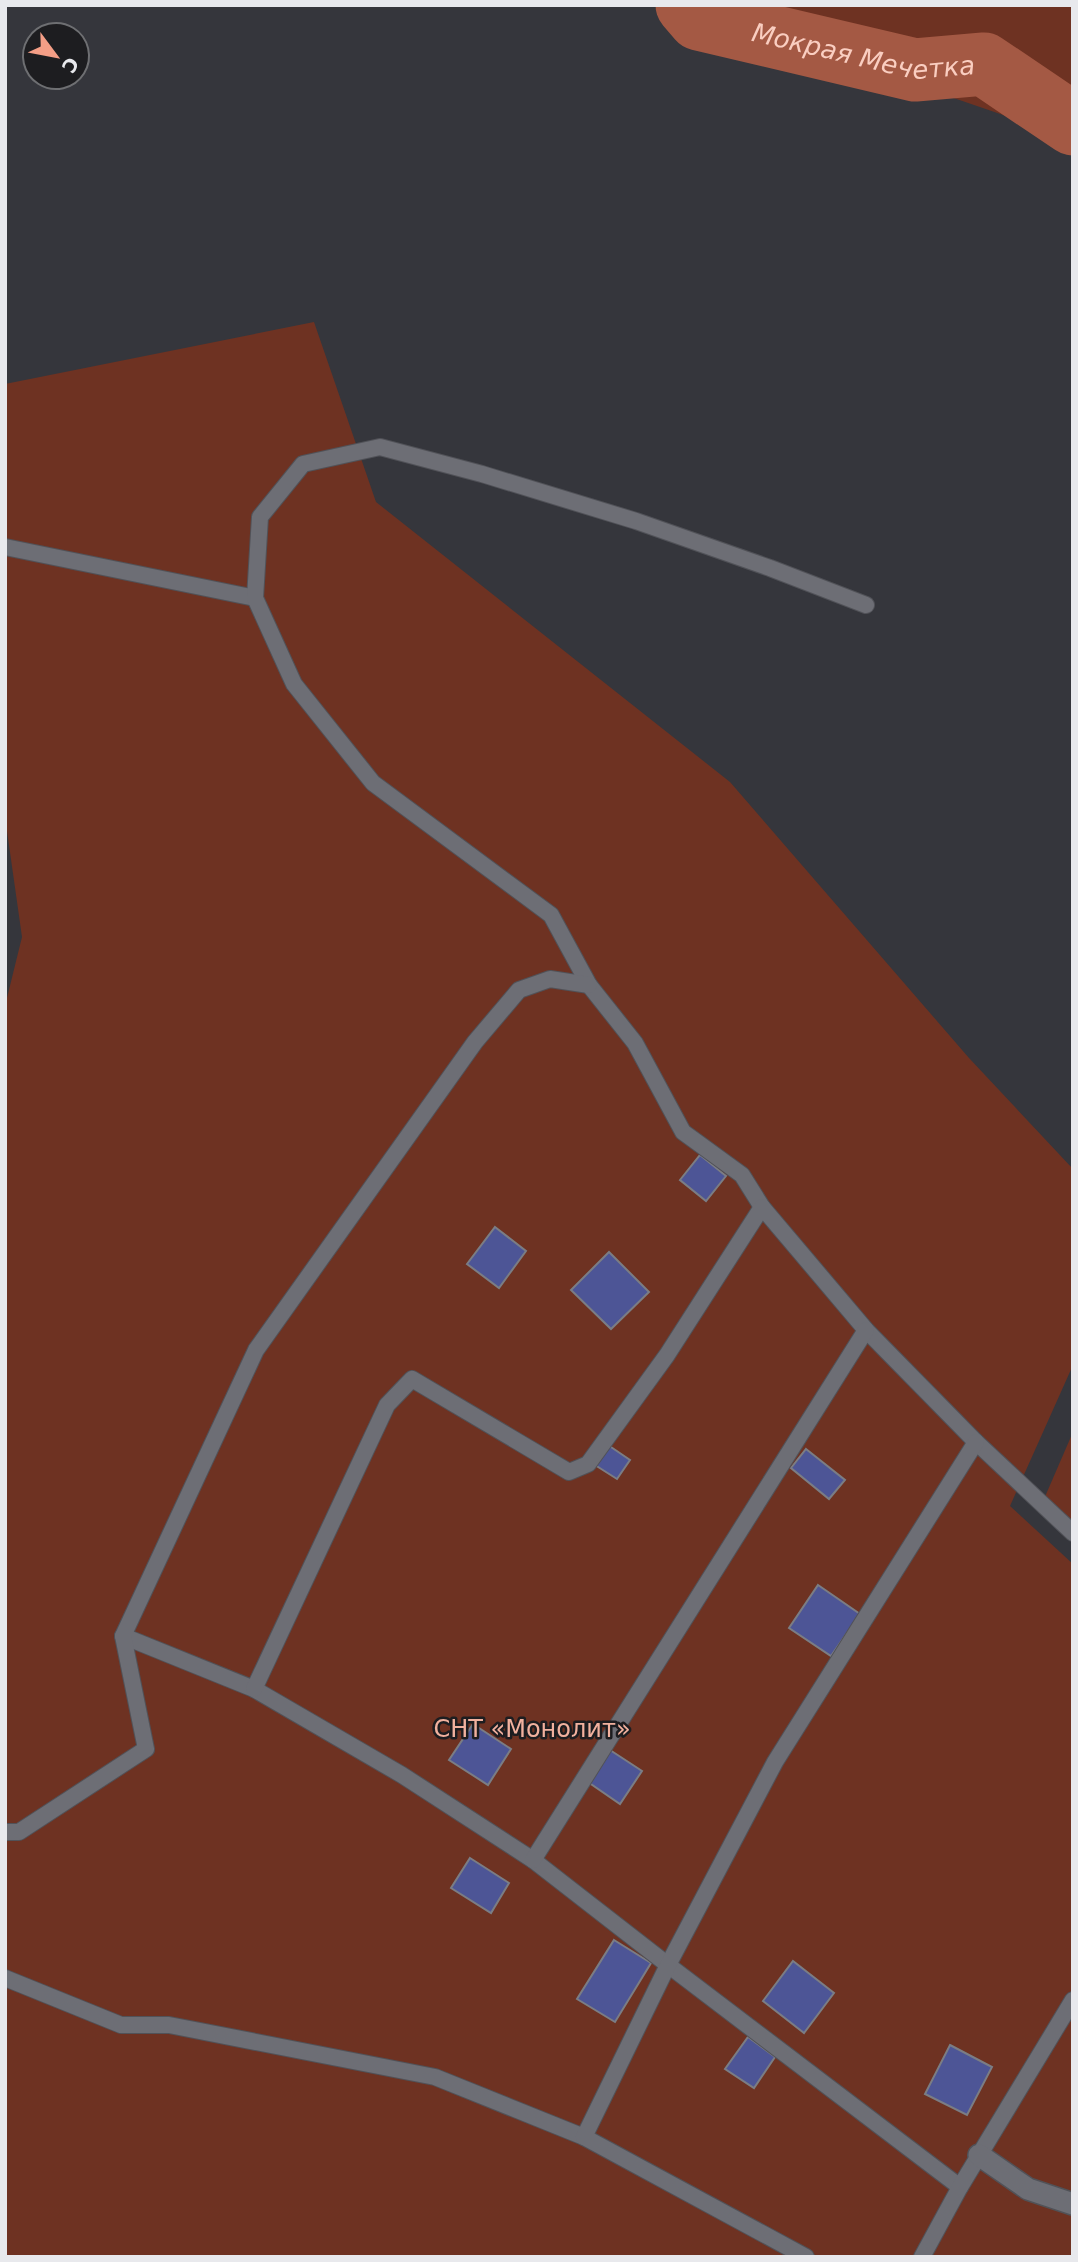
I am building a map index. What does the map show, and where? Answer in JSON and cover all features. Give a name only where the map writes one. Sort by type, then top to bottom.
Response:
[{"type":"street","points":[[979,2155],[1028,2189],[1073,2204]]},
{"type":"lane","points":[[866,605],[636,521],[482,474],[380,447],[303,464],[260,517],[254,598],[294,684],[373,783],[551,915],[589,985],[635,1043],[683,1132],[742,1175],[762,1207],[866,1330],[1073,1534]]},
{"type":"lane","points":[[5,547],[254,598]]},
{"type":"lane","points":[[5,1832],[19,1832],[146,1749],[122,1636],[256,1350],[475,1042],[519,990],[550,979],[589,985]]},
{"type":"lane","points":[[254,1689],[387,1405],[412,1379],[569,1472],[588,1464],[667,1355],[762,1207]]},
{"type":"lane","points":[[533,1860],[866,1330]]},
{"type":"lane","points":[[584,2137],[668,1965],[775,1762],[976,1441]]},
{"type":"lane","points":[[122,1636],[254,1689],[402,1775],[533,1860],[960,2187]]},
{"type":"lane","points":[[5,1978],[121,2025],[169,2025],[435,2077],[584,2137],[806,2257]]},
{"type":"lane","points":[[922,2257],[960,2187],[1073,2000]]},
{"type":"green space","points":[[729,5],[1073,5],[1073,127],[1009,117],[726,20]]},
{"type":"green space","name":"СНТ «Монолит»","points":[[314,322],[376,502],[730,782],[969,1058],[1073,1169],[1073,1365],[1010,1506],[1073,1564],[1073,2257],[5,2257],[5,1006],[22,937],[5,817],[5,384]]},
{"type":"green space","points":[[1073,1432],[1073,1526],[1044,1499]]},
{"type":"building","points":[[700,1155],[726,1176],[706,1201],[680,1180]]},
{"type":"building","points":[[495,1227],[526,1251],[499,1288],[467,1264]]},
{"type":"building","points":[[609,1252],[649,1292],[611,1329],[571,1290]]},
{"type":"building","points":[[608,1445],[630,1460],[617,1479],[595,1465]]},
{"type":"building","points":[[806,1449],[845,1480],[829,1499],[791,1468]]},
{"type":"building","points":[[818,1585],[860,1614],[831,1656],[789,1628]]},
{"type":"building","points":[[473,1724],[511,1749],[488,1785],[449,1760]]},
{"type":"building","points":[[610,1750],[642,1771],[620,1804],[588,1782]]},
{"type":"building","points":[[470,1858],[509,1883],[491,1913],[451,1888]]},
{"type":"building","points":[[614,1940],[651,1963],[615,2022],[577,1999]]},
{"type":"building","points":[[793,1961],[834,1993],[804,2033],[763,2001]]},
{"type":"building","points":[[748,2037],[775,2057],[754,2088],[725,2069]]},
{"type":"building","points":[[950,2045],[992,2067],[967,2115],[925,2094]]},
{"type":"waterway","name":"Мокрая Мечетка","points":[[687,5],[699,19],[915,70],[984,64],[1073,124]]}]
